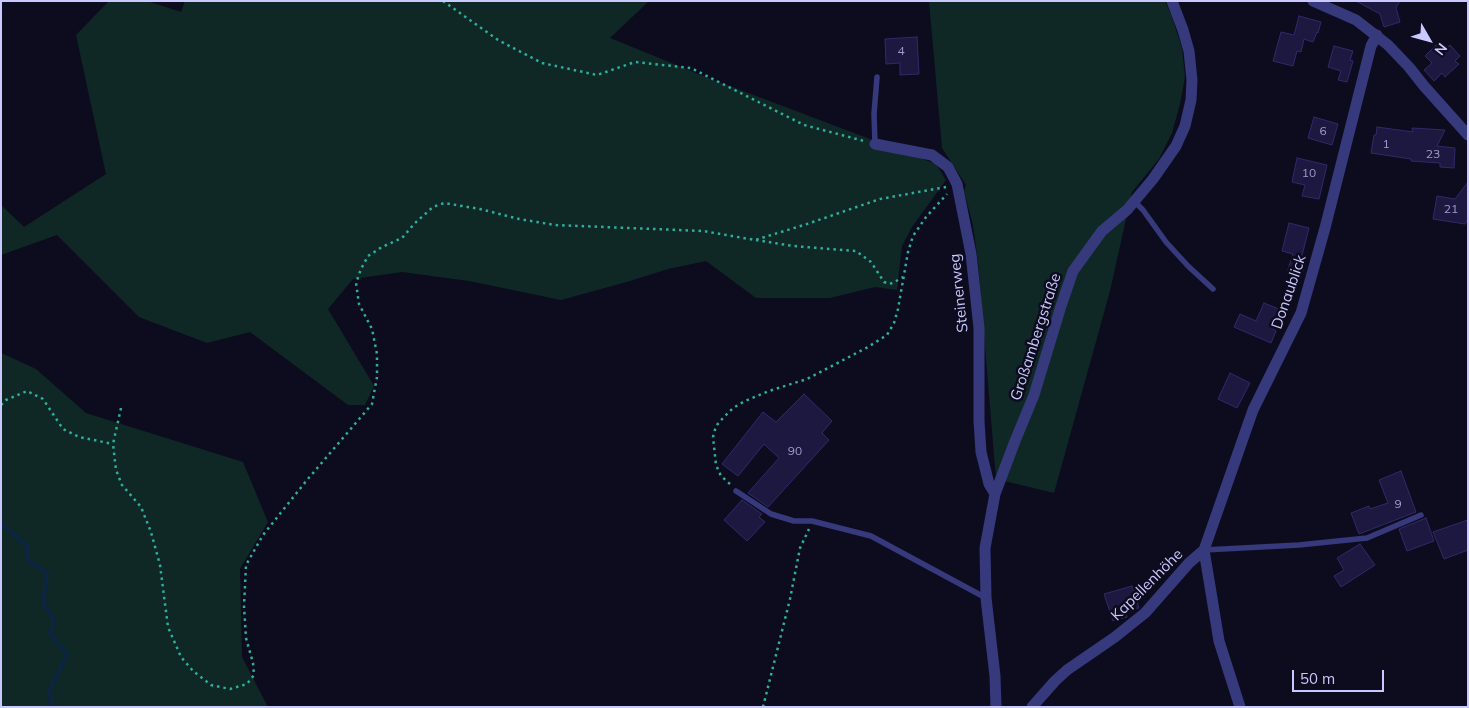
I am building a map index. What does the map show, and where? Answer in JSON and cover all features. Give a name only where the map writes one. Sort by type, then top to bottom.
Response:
[{"type":"street","name":"Großambergstraße","points":[[996,707],[995,676],[986,598],[985,548],[995,494],[1034,395],[1061,306],[1074,271],[1102,231],[1127,210],[1153,179],[1176,146],[1185,126],[1191,100],[1192,80],[1189,51],[1172,1]]},
{"type":"street","points":[[1313,1],[1356,20],[1388,45],[1468,135]]},
{"type":"street","name":"Donaublick","points":[[1204,550],[1253,410],[1300,313],[1325,228],[1371,46],[1376,35]]},
{"type":"street","name":"Steinerweg","points":[[875,144],[932,155],[948,167],[957,184],[971,254],[978,319],[981,452],[989,484],[995,494]]},
{"type":"street","name":"Kapellenhöhe","points":[[1032,707],[1067,670],[1114,638],[1145,613],[1189,563],[1204,550]]},
{"type":"street","name":"Kapellenhöhe","points":[[1204,550],[1219,641],[1240,707]]},
{"type":"lane","points":[[875,144],[874,114],[877,77]]},
{"type":"lane","points":[[1134,201],[1143,210],[1166,242],[1213,289]]},
{"type":"lane","points":[[736,490],[771,514],[794,520],[812,521],[871,536],[986,598]]},
{"type":"lane","points":[[1204,550],[1299,545],[1367,538],[1421,515]]},
{"type":"path","points":[[443,1],[498,40],[542,63],[596,75],[635,62],[691,68],[804,125],[875,144]]},
{"type":"path","points":[[755,240],[880,199],[957,184]]},
{"type":"path","points":[[736,490],[721,476],[716,465],[713,437],[716,426],[733,408],[745,401],[807,379],[868,347],[887,334],[894,323],[898,309],[908,252],[913,236],[926,217],[957,184]]},
{"type":"path","points":[[121,408],[113,444],[116,470],[122,485],[142,507],[151,532],[160,565],[168,627],[181,657],[193,671],[211,685],[230,689],[247,684],[254,675],[253,663],[246,638],[244,606],[246,565],[263,535],[372,404],[377,377],[377,354],[372,330],[359,304],[356,283],[361,269],[368,256],[402,238],[415,222],[433,207],[444,203],[555,225],[703,231],[793,246],[856,251],[871,262],[884,282],[890,284],[904,276]]},
{"type":"path","points":[[1,405],[6,400],[27,392],[43,399],[63,429],[79,437],[113,444]]},
{"type":"path","points":[[762,707],[790,599],[800,548],[812,521]]},
{"type":"green space","points":[[109,1],[147,1],[181,12],[185,1],[649,1],[610,38],[706,77],[936,164],[946,180],[912,227],[902,246],[897,290],[875,287],[830,298],[756,298],[706,261],[668,269],[561,300],[469,281],[402,272],[353,279],[328,309],[374,386],[365,405],[348,405],[250,332],[207,343],[139,317],[57,235],[1,255],[1,205],[24,227],[106,174],[76,35]]},
{"type":"green space","points":[[929,1],[1165,1],[1182,48],[1185,77],[1172,133],[1159,159],[1132,192],[1110,291],[1054,493],[996,479],[978,263],[973,225],[964,191],[966,185],[942,148]]},
{"type":"green space","points":[[1,353],[36,369],[86,413],[243,462],[268,522],[240,569],[242,657],[268,707],[1,707]]},
{"type":"building","points":[[1356,1],[1400,1],[1396,8],[1400,22],[1384,27],[1380,14]]},
{"type":"building","points":[[1299,16],[1321,22],[1313,42],[1304,39],[1301,52],[1297,51],[1293,66],[1273,61],[1281,32],[1294,35]]},
{"type":"building","points":[[917,37],[919,74],[900,75],[900,63],[886,64],[885,39]]},
{"type":"building","points":[[1438,43],[1445,50],[1450,45],[1460,56],[1455,61],[1459,64],[1445,77],[1442,73],[1434,81],[1424,70],[1432,63],[1425,56]]},
{"type":"building","points":[[1334,46],[1353,51],[1350,60],[1353,61],[1347,82],[1338,80],[1341,71],[1328,67]]},
{"type":"building","points":[[1314,117],[1338,124],[1332,145],[1308,138]]},
{"type":"building","points":[[1377,127],[1413,132],[1412,128],[1445,130],[1437,146],[1455,148],[1454,168],[1440,167],[1440,163],[1411,161],[1411,159],[1371,153]]},
{"type":"building","points":[[1297,158],[1327,165],[1319,199],[1302,196],[1305,185],[1292,182]]},
{"type":"building","points":[[1468,182],[1468,220],[1465,224],[1433,219],[1437,196],[1455,199]]},
{"type":"building","points":[[1289,223],[1309,228],[1300,263],[1305,265],[1301,276],[1287,272],[1293,254],[1282,251]]},
{"type":"building","points":[[1264,303],[1281,310],[1273,329],[1276,331],[1271,343],[1234,327],[1240,314],[1256,321]]},
{"type":"building","points":[[1230,373],[1250,383],[1237,408],[1218,399]]},
{"type":"building","points":[[804,394],[832,421],[822,433],[829,440],[768,507],[748,493],[779,458],[764,444],[738,476],[722,464],[763,412],[776,422]]},
{"type":"building","points":[[1401,471],[1416,512],[1359,534],[1351,513],[1369,506],[1370,509],[1388,503],[1379,480]]},
{"type":"building","points":[[742,500],[762,514],[759,517],[765,522],[747,541],[724,520]]},
{"type":"building","points":[[1426,518],[1434,541],[1407,551],[1399,529]]},
{"type":"building","points":[[1468,520],[1468,550],[1444,559],[1433,532]]},
{"type":"building","points":[[1360,544],[1375,565],[1341,587],[1334,576],[1344,570],[1337,558]]},
{"type":"building","points":[[1132,586],[1139,608],[1125,612],[1127,617],[1113,621],[1104,594]]},
{"type":"waterway","points":[[1,523],[28,547],[28,560],[47,574],[43,602],[54,620],[50,634],[67,654],[49,692],[53,707]]}]
